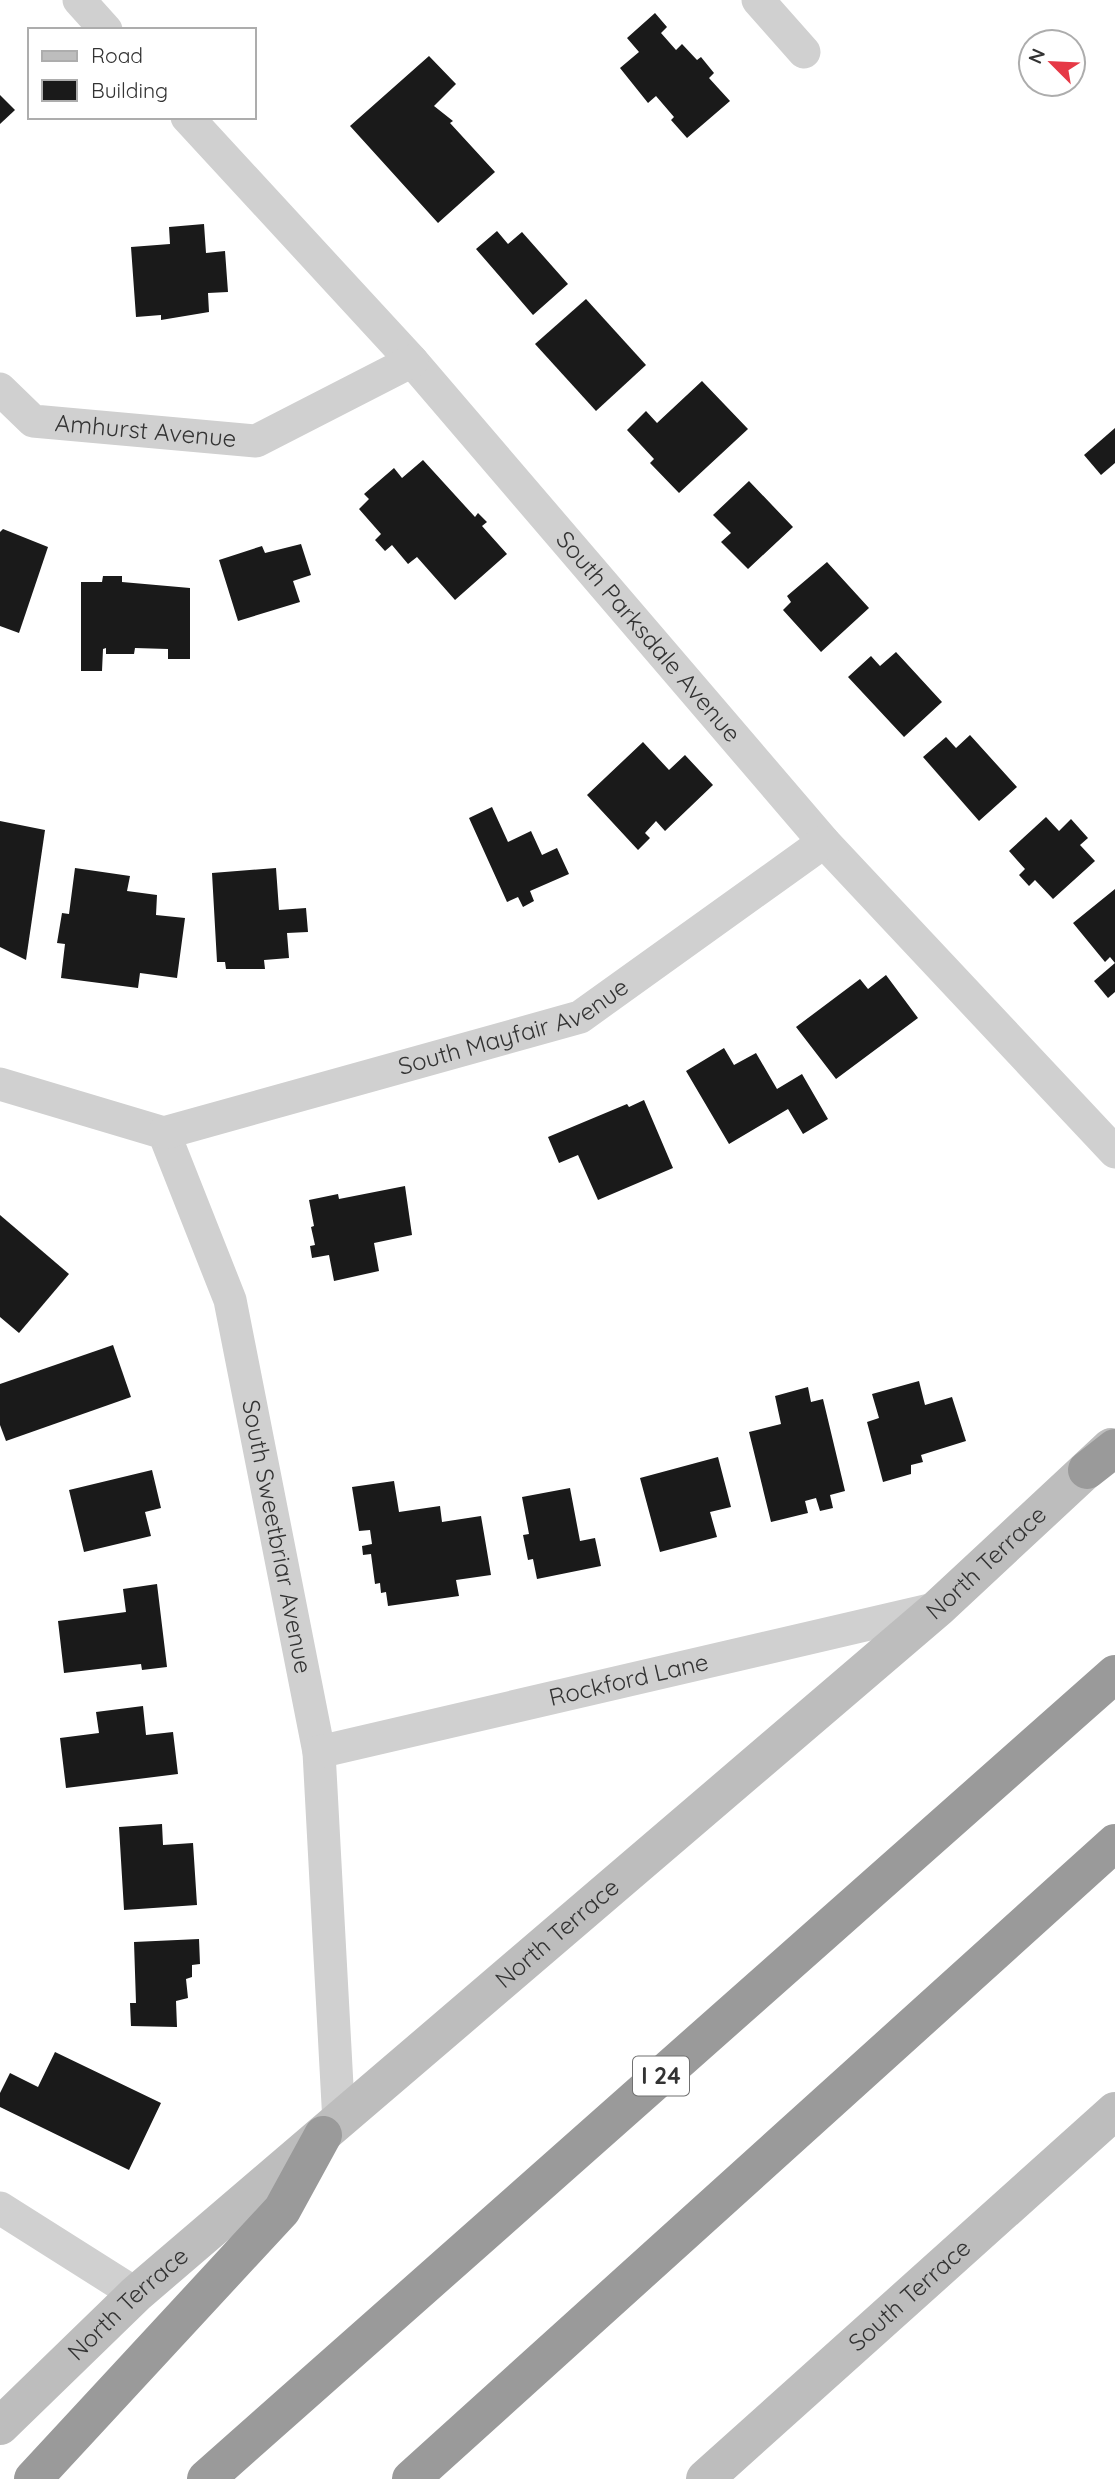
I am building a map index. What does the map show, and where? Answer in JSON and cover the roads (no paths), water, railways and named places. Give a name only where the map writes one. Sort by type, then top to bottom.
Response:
[{"type":"highway","name":"I 24","points":[[206,2479],[1115,1674]]},
{"type":"highway","points":[[411,2479],[1115,1843]]},
{"type":"highway","points":[[33,2479],[282,2210],[331,2129]]},
{"type":"street","points":[[79,0],[104,28]]},
{"type":"street","points":[[758,0],[804,52]]},
{"type":"street","name":"South Parksdale Avenue","points":[[189,119],[412,360],[824,842],[1115,1152]]},
{"type":"street","name":"Amhurst Avenue","points":[[0,389],[33,421],[256,441],[412,360]]},
{"type":"street","name":"South Mayfair Avenue","points":[[164,1133],[580,1017],[824,842]]},
{"type":"street","points":[[0,1084],[164,1133]]},
{"type":"street","name":"South Sweetbriar Avenue","points":[[164,1133],[230,1300],[319,1752],[331,2129]]},
{"type":"street","name":"North Terrace","points":[[0,2426],[136,2294],[938,1608],[1105,1454]]},
{"type":"street","name":"Rockford Lane","points":[[319,1752],[938,1608]]},
{"type":"street","name":"South Terrace","points":[[705,2479],[1115,2111]]},
{"type":"street","points":[[0,2208],[136,2294]]}]
